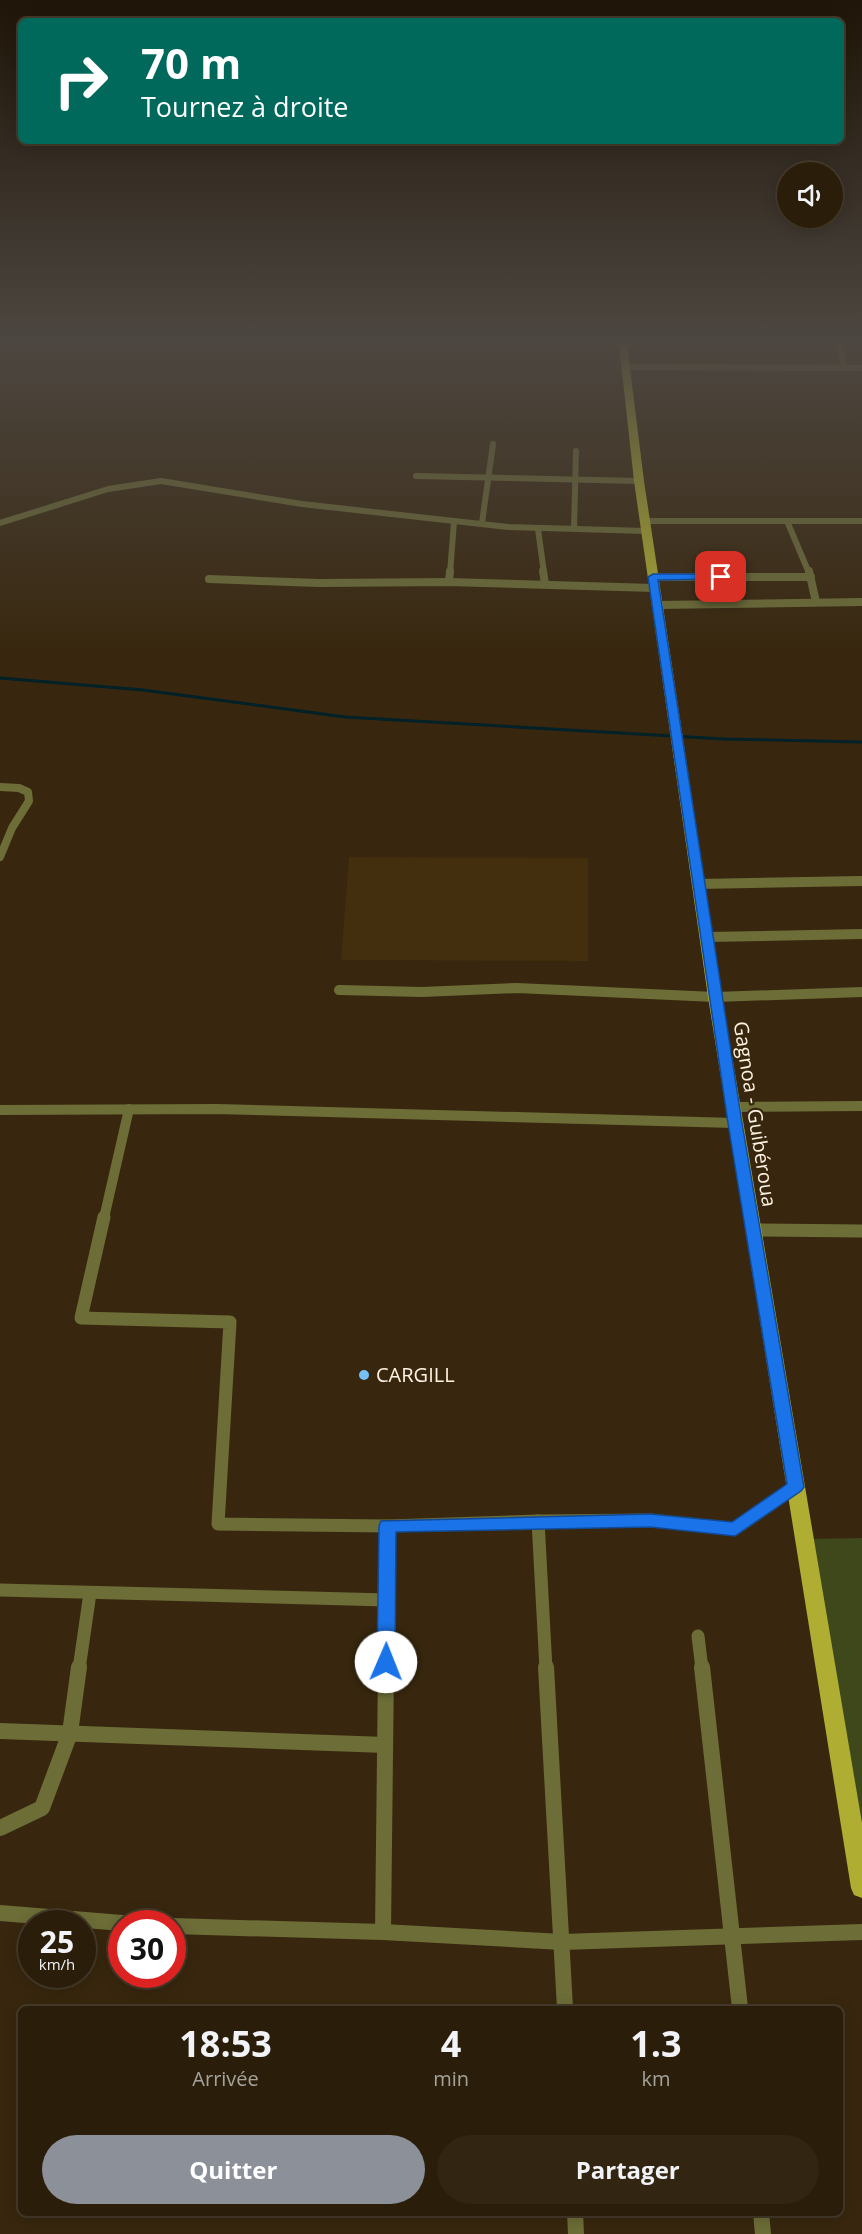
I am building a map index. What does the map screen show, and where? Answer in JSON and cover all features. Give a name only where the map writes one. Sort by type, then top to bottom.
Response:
[{"type":"main road","name":"Gagnoa - Guibéroua","points":[[635,448],[715,997],[862,1888]]},
{"type":"street","points":[[482,523],[493,448]]},
{"type":"street","points":[[574,529],[576,451]]},
{"type":"street","points":[[416,476],[639,481]]},
{"type":"street","points":[[0,523],[108,489],[161,481],[250,497],[454,522],[538,529],[787,521],[862,521]]},
{"type":"street","points":[[787,521],[811,577],[816,602]]},
{"type":"street","points":[[449,582],[454,522]]},
{"type":"street","points":[[538,529],[544,584]]},
{"type":"street","points":[[655,590],[811,577]]},
{"type":"street","points":[[209,579],[319,583],[544,584],[816,602],[862,602]]},
{"type":"street","points":[[0,787],[19,788],[28,792],[29,801],[12,828],[0,857]]},
{"type":"street","points":[[0,828],[12,828]]},
{"type":"street","points":[[698,884],[862,882]]},
{"type":"street","points":[[706,937],[862,934]]},
{"type":"street","points":[[339,990],[422,992],[517,987],[715,997],[862,992]]},
{"type":"street","points":[[0,1110],[129,1109],[734,1115],[862,1106]]},
{"type":"street","points":[[129,1109],[81,1318],[230,1322],[218,1524],[387,1526],[650,1520],[735,1529],[796,1487]]},
{"type":"street","points":[[753,1230],[862,1231]]},
{"type":"street","points":[[538,1521],[565,2006]]},
{"type":"street","points":[[383,1932],[387,1526]]},
{"type":"street","points":[[0,1590],[387,1600]]},
{"type":"street","points":[[0,1828],[42,1808],[70,1733],[90,1593]]},
{"type":"street","points":[[698,1636],[740,2006]]},
{"type":"street","points":[[0,1731],[385,1745]]},
{"type":"street","points":[[0,1913],[108,1922]]},
{"type":"street","points":[[186,1926],[383,1932],[562,1942],[862,1932]]},
{"type":"street","points":[[575,2216],[576,2234]]},
{"type":"street","points":[[761,2216],[763,2234]]},
{"type":"shaded area","points":[[349,857],[588,858],[588,961],[341,960]]},
{"type":"green space","points":[[862,1538],[862,1870],[810,1539]]},
{"type":"waterway","points":[[0,678],[143,690],[345,717],[724,739],[862,742]]},
{"type":"place","name":"CARGILL","points":[[364,1375]]},
{"type":"route","points":[[386,1662],[387,1526],[650,1520],[735,1529],[796,1487],[735,1123],[683,789],[653,577],[721,577]]}]
